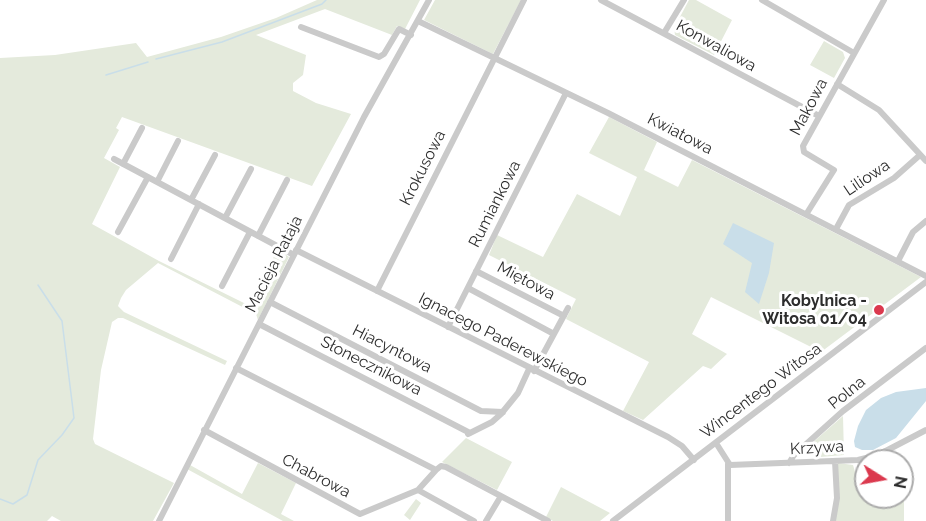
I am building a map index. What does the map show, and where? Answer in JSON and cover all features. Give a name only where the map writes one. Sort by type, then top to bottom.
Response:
[{"type":"street","name":"Macieja Rataja","points":[[159,521],[364,117],[429,0]]},
{"type":"street","name":"Krokusowa","points":[[377,291],[525,0]]},
{"type":"street","name":"Konwaliowa","points":[[601,0],[819,116]]},
{"type":"street","points":[[664,33],[684,0]]},
{"type":"street","points":[[762,0],[854,52]]},
{"type":"street","name":"Makowa","points":[[807,213],[834,172],[831,166],[803,151],[819,116],[884,0]]},
{"type":"street","name":"Kwiatowa","points":[[418,21],[807,213],[926,276]]},
{"type":"street","points":[[301,27],[379,57],[384,54],[399,30],[411,35]]},
{"type":"street","points":[[837,84],[879,110],[926,161]]},
{"type":"street","name":"Rumiankowa","points":[[448,327],[566,93]]},
{"type":"street","points":[[123,164],[142,128]]},
{"type":"street","points":[[157,182],[178,141]]},
{"type":"street","points":[[191,200],[215,155]]},
{"type":"street","name":"Liliowa","points":[[836,229],[849,205],[894,177],[920,155]]},
{"type":"street","name":"Ignacego Paderewskiego","points":[[114,159],[250,232],[377,291],[668,437],[682,446],[694,460]]},
{"type":"street","points":[[225,218],[251,169]]},
{"type":"street","points":[[118,232],[148,177]]},
{"type":"street","points":[[258,236],[287,180]]},
{"type":"street","points":[[171,259],[199,204]]},
{"type":"street","points":[[898,261],[914,232],[926,220]]},
{"type":"street","points":[[222,286],[250,232]]},
{"type":"street","name":"Miętowa","points":[[476,271],[564,316]]},
{"type":"street","name":"Wincentego Witosa","points":[[613,521],[926,282]]},
{"type":"street","points":[[468,288],[554,334]]},
{"type":"street","name":"Hiacyntowa","points":[[270,302],[481,411],[503,412]]},
{"type":"street","points":[[503,412],[518,393],[568,308]]},
{"type":"street","name":"Słonecznikowa","points":[[259,324],[468,434],[492,422],[503,412]]},
{"type":"street","name":"Polna","points":[[789,463],[794,455],[843,411],[926,348]]},
{"type":"street","points":[[237,368],[436,470],[441,466],[446,467],[549,521]]},
{"type":"street","name":"Chabrowa","points":[[204,430],[360,514],[418,490],[436,470]]},
{"type":"street","name":"Krzywa","points":[[728,464],[835,461],[874,457],[926,430]]},
{"type":"street","points":[[716,442],[728,464],[728,521]]},
{"type":"street","points":[[833,521],[837,498],[835,461]]},
{"type":"street","points":[[418,490],[474,521]]},
{"type":"street","points":[[486,521],[501,496]]},
{"type":"shaded area","points":[[317,0],[420,0],[405,29],[397,26],[392,35],[325,9],[256,35],[306,55],[303,75],[293,83],[293,91],[316,103],[351,114],[312,186],[122,117],[116,128],[119,130],[104,158],[120,167],[92,224],[159,261],[248,305],[278,249],[289,257],[258,320],[256,314],[158,263],[126,290],[121,298],[118,306],[124,312],[227,361],[225,365],[123,318],[112,322],[101,370],[93,439],[95,444],[174,483],[153,521],[61,521],[52,516],[47,521],[0,521],[0,58],[55,55],[136,43],[147,57],[221,37],[276,18]]},
{"type":"shaded area","points":[[435,0],[521,0],[493,54],[424,20]]},
{"type":"shaded area","points":[[689,0],[696,0],[732,20],[714,55],[675,35],[674,28]]},
{"type":"shaded area","points":[[824,41],[843,52],[845,58],[834,78],[810,65]]},
{"type":"shaded area","points":[[609,117],[657,142],[644,170],[678,187],[692,160],[921,277],[821,352],[711,297],[692,334],[727,354],[711,369],[703,366],[643,420],[623,411],[649,362],[566,319],[576,299],[489,255],[497,235],[543,257],[577,194],[620,216],[637,177],[589,153]]},
{"type":"shaded area","points":[[843,416],[844,455],[820,457],[811,444]]},
{"type":"shaded area","points":[[466,438],[512,462],[497,490],[442,462]]},
{"type":"shaded area","points":[[258,463],[296,483],[281,514],[294,521],[283,521],[187,469],[190,465],[242,494]]},
{"type":"shaded area","points":[[838,463],[853,465],[854,509],[904,509],[904,521],[835,521]]},
{"type":"shaded area","points":[[561,487],[610,513],[600,521],[553,521],[546,517]]},
{"type":"shaded area","points":[[416,499],[421,503],[410,520],[404,515]]},
{"type":"water","points":[[733,223],[774,243],[769,273],[759,304],[745,292],[752,263],[723,244]]},
{"type":"water","points":[[926,388],[926,401],[896,438],[875,449],[855,447],[854,441],[858,426],[866,410],[881,398],[896,392]]},
{"type":"waterway","points":[[156,59],[222,42],[322,4],[326,0]]},
{"type":"waterway","points":[[106,75],[148,62]]},
{"type":"waterway","points":[[0,499],[13,504],[27,495],[38,460],[62,435],[74,418],[62,321],[38,285]]},
{"type":"place","name":"Kobylnica - Witosa 01/04","points":[[879,310]]}]
